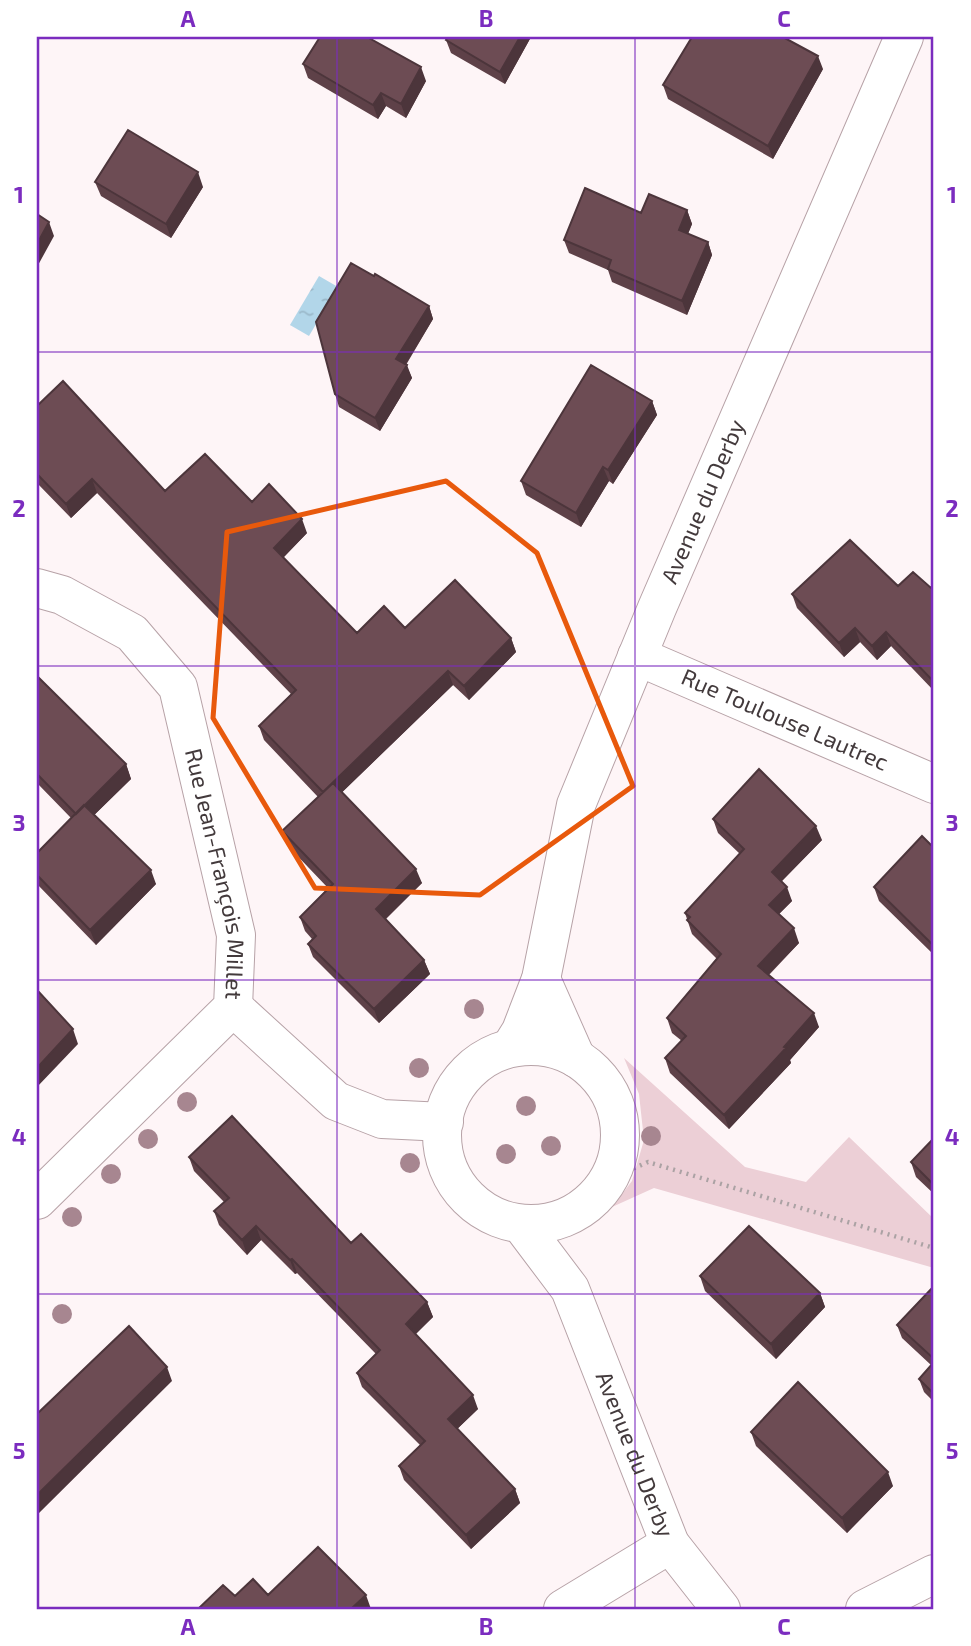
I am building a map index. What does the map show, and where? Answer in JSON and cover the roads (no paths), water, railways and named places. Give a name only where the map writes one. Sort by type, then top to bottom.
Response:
[{"type":"street","name":"Avenue du Derby","points":[[511,1047],[521,1031],[541,979],[576,805],[637,656],[904,37]]},
{"type":"street","name":"Rue Jean-François Millet","points":[[37,588],[62,595],[132,633],[178,687],[236,935],[233,1007],[37,1200]]},
{"type":"street","name":"Rue Toulouse Lautrec","points":[[637,656],[934,784]]},
{"type":"street","points":[[541,979],[576,1058]]},
{"type":"street","points":[[233,1007],[336,1101],[382,1119],[444,1122]]},
{"type":"street","points":[[511,1047],[550,1047],[576,1058],[597,1075],[612,1099],[620,1126],[618,1154],[608,1180],[593,1199],[575,1213],[549,1223],[521,1224],[495,1217],[473,1203],[456,1182],[444,1158],[442,1132],[446,1106],[458,1083],[475,1065],[497,1052],[511,1047]]},
{"type":"street","name":"Avenue du Derby","points":[[570,1289],[575,1213]]},
{"type":"street","name":"Avenue du Derby","points":[[521,1224],[570,1289],[670,1544],[721,1609]]},
{"type":"street","points":[[563,1609],[670,1544]]},
{"type":"street","points":[[865,1609],[934,1574]]},
{"type":"water","points":[[319,276],[338,287],[309,336],[290,325]]}]
